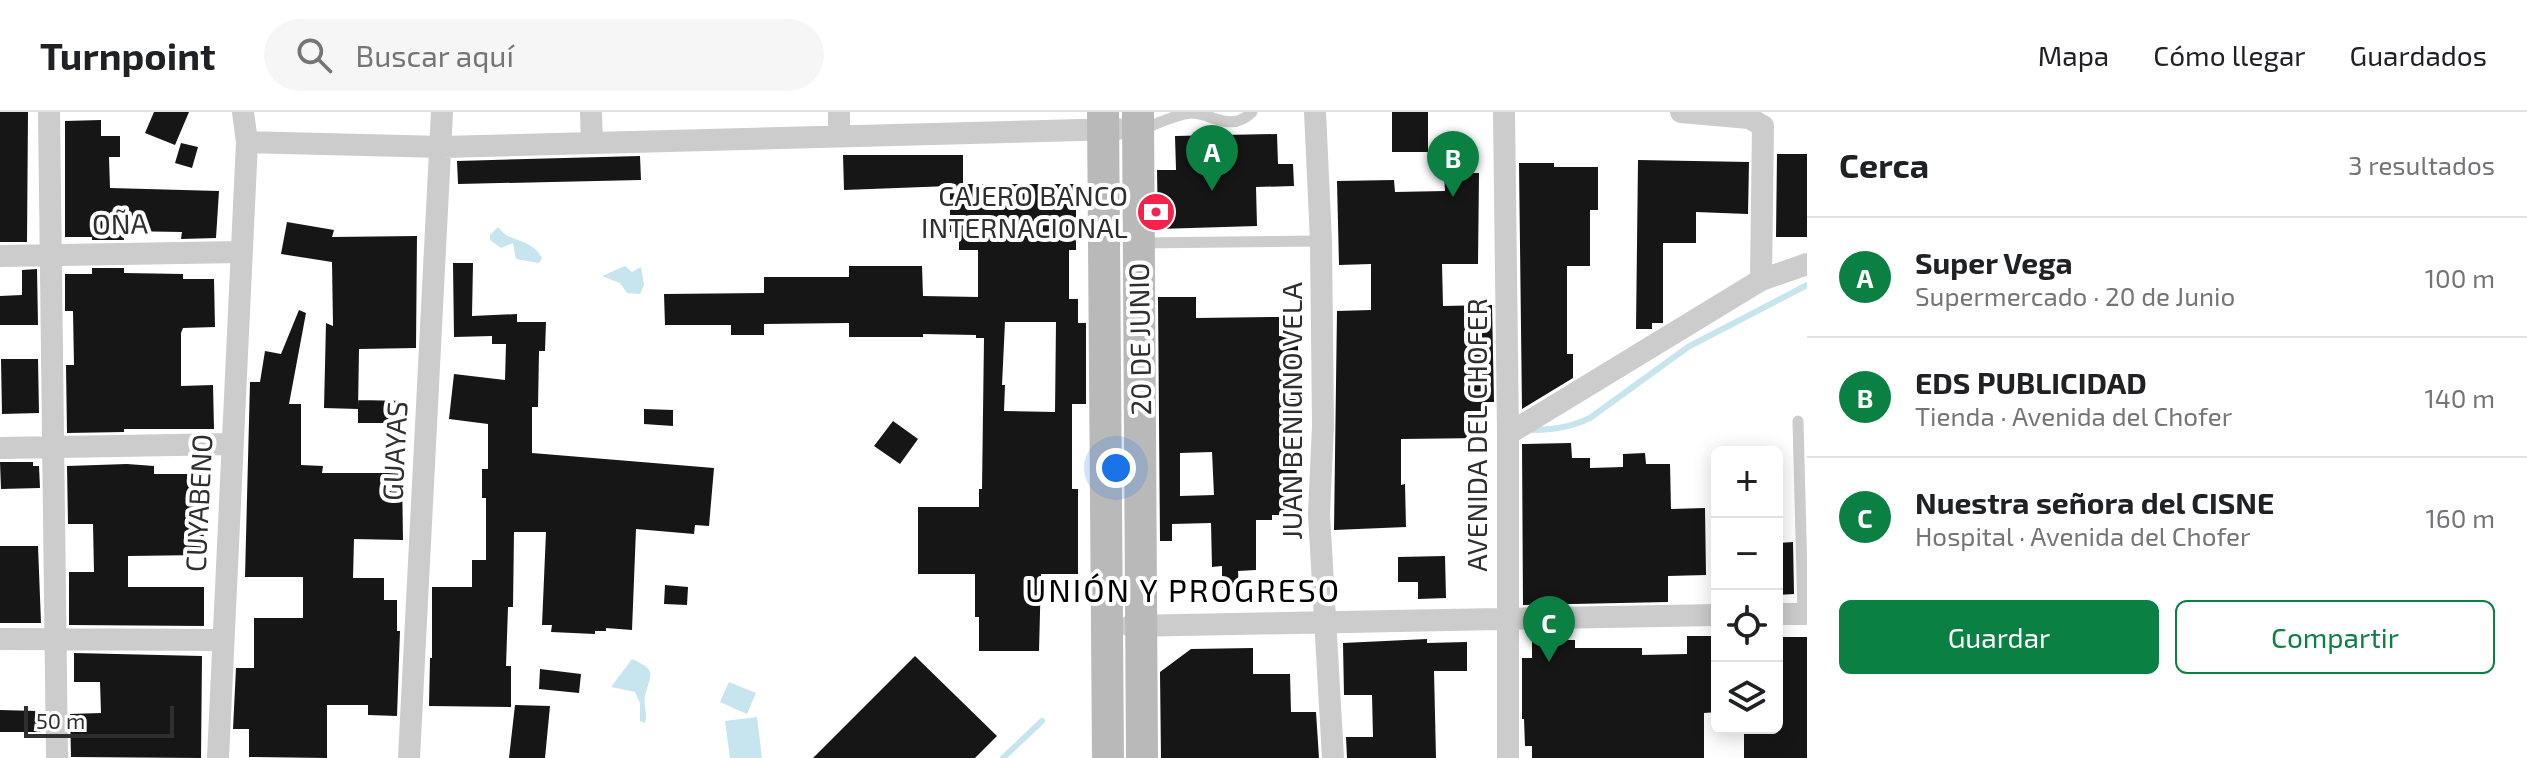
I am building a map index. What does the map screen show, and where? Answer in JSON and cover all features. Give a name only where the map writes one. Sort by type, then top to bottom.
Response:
[{"type":"street","points":[[49,112],[57,758]]},
{"type":"street","name":"CUYABENO","points":[[218,758],[247,142],[243,112]]},
{"type":"street","name":"GUAYAS","points":[[409,758],[442,112]]},
{"type":"street","points":[[591,112],[592,143]]},
{"type":"street","points":[[839,112],[839,136]]},
{"type":"street","name":"JUAN BENIGNO VELA","points":[[1315,112],[1321,241],[1323,426],[1319,514],[1333,758]]},
{"type":"street","name":"AVENIDA DEL CHOFER","points":[[1504,112],[1508,758]]},
{"type":"street","points":[[1681,112],[1749,118],[1763,126],[1761,280]]},
{"type":"street","points":[[247,142],[442,147],[839,136],[1103,120],[1139,121]]},
{"type":"street","name":"20 DE JUNIO","points":[[1103,120],[1108,758]]},
{"type":"street","name":"20 DE JUNIO","points":[[1139,121],[1142,758]]},
{"type":"street","name":"OÑA","points":[[0,256],[241,252]]},
{"type":"street","points":[[1508,434],[1761,280],[1807,264]]},
{"type":"street","points":[[0,448],[232,444]]},
{"type":"street","points":[[1783,614],[1805,614]]},
{"type":"street","points":[[1107,624],[1142,627],[1711,615]]},
{"type":"street","points":[[0,639],[222,640]]},
{"type":"lane","points":[[1139,121],[1192,112],[1225,123],[1246,118],[1252,112]]},
{"type":"lane","points":[[1139,243],[1321,241]]},
{"type":"lane","points":[[1798,421],[1805,614]]},
{"type":"water","points":[[498,227],[535,249],[542,258],[539,263],[516,259],[513,243],[501,248],[490,240],[490,235]]},
{"type":"water","points":[[625,266],[632,272],[641,267],[644,285],[640,294],[627,293],[620,283],[602,276]]},
{"type":"water","points":[[632,659],[646,667],[650,674],[645,699],[645,723],[640,721],[640,703],[635,692],[611,687]]},
{"type":"water","points":[[729,682],[756,693],[747,714],[720,702]]},
{"type":"water","points":[[757,717],[762,758],[730,758],[725,721]]},
{"type":"building","points":[[0,112],[28,112],[27,242],[0,242]]},
{"type":"building","points":[[154,112],[189,112],[175,145],[145,133]]},
{"type":"building","points":[[1392,112],[1428,112],[1428,152],[1392,152]]},
{"type":"building","points":[[101,120],[101,136],[120,136],[120,157],[109,157],[110,188],[219,191],[216,238],[181,239],[182,232],[123,231],[124,240],[65,237],[65,121]]},
{"type":"building","points":[[1277,134],[1278,164],[1293,164],[1294,186],[1256,187],[1257,226],[1158,229],[1157,170],[1176,170],[1175,136]]},
{"type":"building","points":[[181,143],[198,147],[192,168],[175,163]]},
{"type":"building","points":[[1777,154],[1807,154],[1807,237],[1776,237]]},
{"type":"building","points":[[843,155],[963,155],[963,184],[1076,184],[1076,250],[1069,250],[1069,299],[1078,299],[1078,323],[1086,323],[1086,404],[1072,404],[1072,489],[1078,489],[1078,574],[1041,574],[1039,651],[979,651],[975,574],[918,574],[918,507],[979,507],[979,489],[982,489],[984,338],[976,338],[976,335],[923,334],[923,337],[849,337],[849,323],[764,324],[764,335],[731,335],[731,325],[665,325],[664,294],[764,293],[764,277],[849,277],[849,266],[922,266],[923,296],[978,297],[978,250],[959,250],[959,232],[950,232],[950,186],[844,190]],"holes":[[[1005,322],[1056,322],[1055,412],[1004,411]]]},
{"type":"building","points":[[640,156],[641,180],[458,184],[457,161]]},
{"type":"building","points":[[1638,160],[1749,162],[1748,214],[1696,212],[1696,243],[1663,243],[1663,323],[1652,323],[1652,329],[1636,329]]},
{"type":"building","points":[[1519,163],[1598,167],[1598,210],[1590,210],[1590,266],[1567,266],[1567,354],[1573,354],[1573,378],[1522,409]]},
{"type":"building","points":[[1444,173],[1479,173],[1478,264],[1442,264],[1443,306],[1492,305],[1494,402],[1483,402],[1484,438],[1401,439],[1401,485],[1405,484],[1406,527],[1334,530],[1337,311],[1371,310],[1371,264],[1339,265],[1337,181],[1394,180],[1395,192],[1445,191]]},
{"type":"building","points":[[287,222],[334,230],[332,237],[417,236],[416,348],[359,349],[358,409],[324,408],[326,323],[333,326],[332,262],[281,254]]},
{"type":"building","points":[[453,263],[473,263],[472,316],[517,314],[517,322],[546,322],[545,351],[539,351],[538,407],[532,407],[532,453],[714,468],[709,526],[695,525],[694,534],[636,529],[632,630],[606,628],[606,631],[595,631],[595,634],[551,632],[552,625],[542,625],[546,532],[514,532],[513,607],[508,607],[506,666],[511,666],[511,707],[429,706],[432,587],[472,587],[472,560],[486,560],[486,498],[482,498],[482,469],[488,469],[488,424],[449,419],[454,374],[505,380],[506,344],[492,344],[492,336],[454,337]]},
{"type":"building","points":[[92,268],[124,268],[124,273],[183,274],[183,279],[214,279],[215,327],[183,328],[181,333],[181,386],[213,385],[214,429],[124,429],[124,432],[67,433],[66,365],[74,365],[73,311],[65,311],[65,274],[92,274]]},
{"type":"building","points":[[37,269],[38,325],[0,325],[0,296],[22,295],[22,270]]},
{"type":"building","points":[[1158,297],[1196,297],[1196,318],[1279,317],[1279,336],[1298,336],[1297,515],[1272,515],[1272,520],[1256,520],[1256,570],[1238,571],[1239,588],[1222,588],[1222,566],[1212,567],[1211,523],[1172,524],[1172,541],[1160,541]],"holes":[[[1212,452],[1214,495],[1180,496],[1180,453]]]},
{"type":"building","points":[[299,310],[306,313],[289,404],[301,404],[301,465],[323,466],[322,473],[402,473],[403,540],[354,539],[353,578],[384,578],[384,600],[397,600],[397,631],[400,631],[397,716],[368,715],[368,705],[327,705],[327,758],[249,757],[249,729],[233,729],[236,668],[254,668],[254,618],[303,618],[303,577],[245,577],[250,382],[260,382],[265,351],[281,354]]},
{"type":"building","points":[[1,359],[38,359],[39,413],[2,414]]},
{"type":"building","points":[[358,400],[406,401],[406,423],[358,423]]},
{"type":"building","points":[[644,409],[673,410],[673,426],[644,424]]},
{"type":"building","points":[[893,421],[918,439],[900,464],[874,446]]},
{"type":"building","points":[[1571,443],[1572,458],[1590,458],[1590,468],[1623,467],[1623,454],[1645,453],[1646,464],[1670,464],[1671,509],[1705,508],[1706,575],[1668,576],[1668,602],[1523,605],[1522,444]]},
{"type":"building","points":[[0,462],[33,462],[33,466],[39,466],[40,488],[1,489]]},
{"type":"building","points":[[67,466],[154,466],[154,474],[206,474],[203,555],[128,556],[128,587],[204,587],[204,626],[69,625],[69,572],[94,572],[93,524],[68,524]]},
{"type":"building","points":[[1793,542],[1794,594],[1783,595],[1783,543]]},
{"type":"building","points":[[0,546],[38,546],[41,623],[0,623]]},
{"type":"building","points":[[1445,556],[1446,598],[1418,599],[1418,582],[1398,582],[1398,557]]},
{"type":"building","points":[[665,585],[688,587],[687,605],[664,604]]},
{"type":"building","points":[[1687,636],[1711,636],[1711,712],[1704,713],[1704,758],[1532,758],[1532,746],[1525,746],[1522,719],[1522,658],[1532,658],[1532,640],[1575,640],[1575,648],[1642,648],[1642,655],[1687,654]]},
{"type":"building","points":[[1783,637],[1807,637],[1807,758],[1744,758],[1744,734],[1783,734]]},
{"type":"building","points":[[1427,639],[1427,643],[1467,642],[1467,671],[1434,671],[1436,758],[1347,758],[1346,737],[1373,737],[1372,695],[1344,695],[1343,643]]},
{"type":"building","points":[[1253,648],[1253,674],[1290,674],[1291,712],[1316,712],[1319,758],[1161,758],[1160,672],[1191,649]]},
{"type":"building","points":[[74,653],[202,656],[201,758],[71,757],[70,714],[101,713],[100,682],[74,682]]},
{"type":"building","points":[[915,656],[997,736],[975,758],[813,758]]},
{"type":"building","points":[[540,669],[581,674],[579,693],[539,689]]},
{"type":"building","points":[[515,705],[550,706],[545,758],[509,758]]},
{"type":"building","points":[[0,710],[37,711],[37,714],[42,714],[43,732],[0,732]]},
{"type":"waterway","points":[[1527,430],[1560,428],[1590,418],[1688,347],[1807,285]]},
{"type":"waterway","points":[[1003,758],[1042,721]]},
{"type":"place","name":"Super Vega","points":[[1212,191]]},
{"type":"place","name":"EDS PUBLICIDAD","points":[[1453,197]]},
{"type":"place","name":"CAJERO BANCO INTERNACIONAL","points":[[1156,212]]},
{"type":"place","name":"Nuestra señora del CISNE","points":[[1549,662]]},
{"type":"district","name":"UNIÓN Y PROGRESO","points":[[1183,591]]}]
